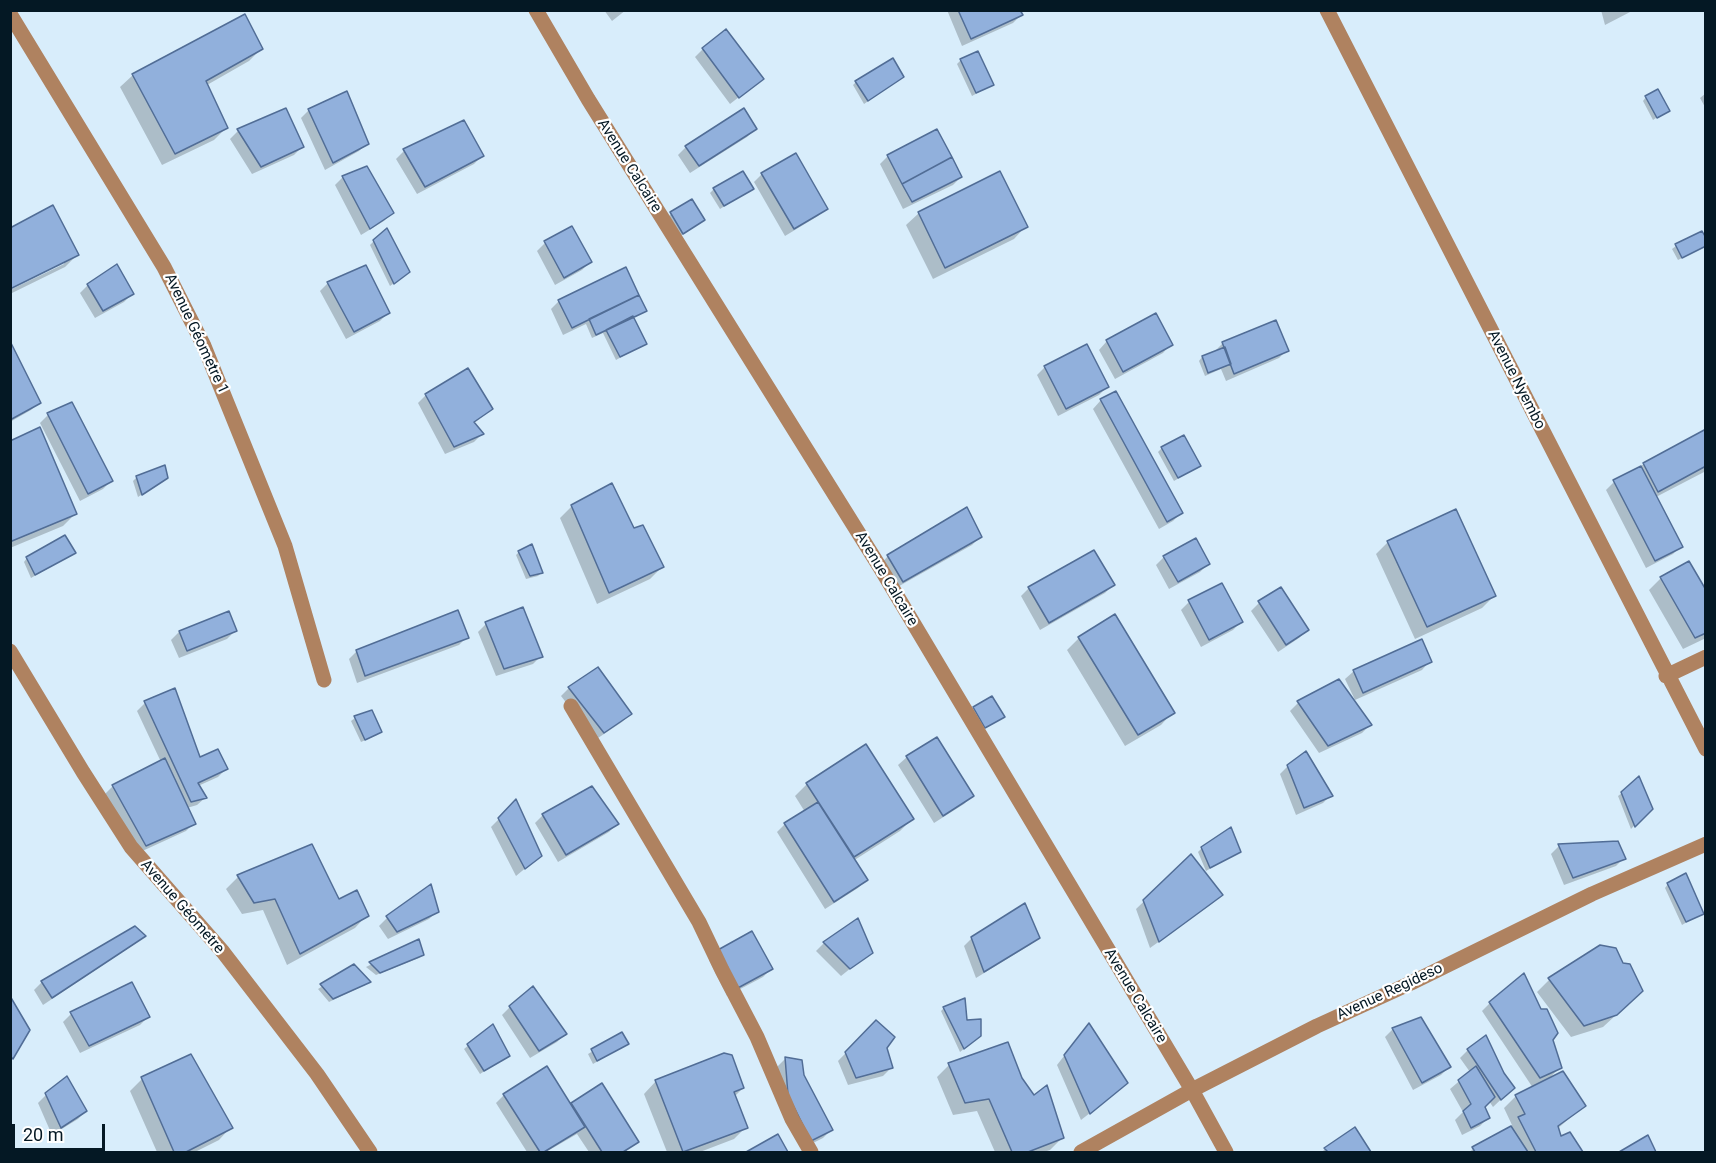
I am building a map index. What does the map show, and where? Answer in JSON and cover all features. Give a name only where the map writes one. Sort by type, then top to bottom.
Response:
[{"type":"street","name":"Avenue Calcaire","points":[[536,10],[594,109],[881,569],[1192,1090],[1226,1152]]},
{"type":"street","name":"Avenue Nyembo","points":[[1327,10],[1666,676],[1706,749]]},
{"type":"street","name":"Avenue Géometre 1","points":[[10,14],[159,258],[204,346],[285,546],[324,680]]},
{"type":"street","name":"Avenue Géometre","points":[[10,651],[131,848],[223,952],[317,1074],[370,1152]]},
{"type":"street","points":[[1666,676],[1706,657]]},
{"type":"street","points":[[572,706],[699,922],[757,1037],[792,1119],[811,1152]]},
{"type":"street","name":"Avenue Regideso","points":[[1081,1152],[1192,1090],[1317,1026],[1411,984],[1592,894],[1706,844]]},
{"type":"building","points":[[958,10],[1020,10],[1023,15],[971,39]]},
{"type":"building","points":[[245,14],[263,49],[206,81],[228,128],[175,154],[132,74]]},
{"type":"building","points":[[726,29],[764,79],[739,98],[702,48]]},
{"type":"building","points":[[978,51],[994,85],[976,93],[960,59]]},
{"type":"building","points":[[893,58],[904,77],[868,101],[855,81]]},
{"type":"building","points":[[1658,89],[1670,111],[1657,118],[1645,96]]},
{"type":"building","points":[[347,91],[369,144],[333,163],[308,109]]},
{"type":"building","points":[[286,108],[304,147],[261,167],[237,129]]},
{"type":"building","points":[[744,108],[757,129],[699,166],[685,146]]},
{"type":"building","points":[[464,120],[484,156],[425,187],[403,149]]},
{"type":"building","points":[[937,129],[952,157],[902,184],[887,155]]},
{"type":"building","points":[[796,153],[828,209],[794,229],[761,173]]},
{"type":"building","points":[[952,157],[962,177],[912,202],[902,184]]},
{"type":"building","points":[[367,166],[394,213],[370,229],[342,176]]},
{"type":"building","points":[[743,171],[754,189],[724,206],[713,188]]},
{"type":"building","points":[[1000,171],[1028,227],[945,268],[918,212]]},
{"type":"building","points":[[692,199],[705,220],[683,234],[670,212]]},
{"type":"building","points":[[53,205],[79,255],[10,289],[10,228]]},
{"type":"building","points":[[572,226],[592,262],[564,278],[544,241]]},
{"type":"building","points":[[387,228],[410,272],[394,284],[373,240]]},
{"type":"building","points":[[1702,231],[1706,238],[1706,246],[1682,258],[1675,244]]},
{"type":"building","points":[[117,264],[134,294],[103,311],[87,284]]},
{"type":"building","points":[[366,265],[390,313],[354,332],[327,282]]},
{"type":"building","points":[[626,267],[639,295],[572,328],[558,300]]},
{"type":"building","points":[[639,295],[647,311],[596,335],[589,319]]},
{"type":"building","points":[[1156,313],[1173,345],[1123,372],[1106,340]]},
{"type":"building","points":[[633,316],[647,344],[620,357],[606,330]]},
{"type":"building","points":[[1276,320],[1289,351],[1234,374],[1222,342]]},
{"type":"building","points":[[10,341],[41,403],[10,420]]},
{"type":"building","points":[[1087,344],[1109,387],[1066,409],[1044,366]]},
{"type":"building","points":[[1225,347],[1231,364],[1208,373],[1202,356]]},
{"type":"building","points":[[468,368],[493,409],[474,422],[484,434],[454,447],[425,394]]},
{"type":"building","points":[[1116,391],[1183,513],[1167,522],[1100,399]]},
{"type":"building","points":[[72,402],[113,481],[88,494],[47,413]]},
{"type":"building","points":[[40,427],[77,514],[12,541],[10,538],[10,441]]},
{"type":"building","points":[[1706,429],[1706,466],[1658,492],[1643,463]]},
{"type":"building","points":[[1184,435],[1201,466],[1178,478],[1161,447]]},
{"type":"building","points":[[165,465],[168,478],[142,495],[136,476]]},
{"type":"building","points":[[1641,466],[1683,547],[1655,561],[1613,480]]},
{"type":"building","points":[[612,483],[634,528],[643,525],[664,567],[609,593],[571,505]]},
{"type":"building","points":[[967,507],[982,537],[903,582],[887,555]]},
{"type":"building","points":[[1456,509],[1496,596],[1427,627],[1387,541]]},
{"type":"building","points":[[65,535],[76,553],[35,575],[26,557]]},
{"type":"building","points":[[1196,538],[1210,564],[1178,582],[1163,556]]},
{"type":"building","points":[[532,544],[543,573],[530,576],[518,551]]},
{"type":"building","points":[[1094,550],[1115,585],[1049,623],[1028,587]]},
{"type":"building","points":[[1689,561],[1706,590],[1706,633],[1695,638],[1660,577]]},
{"type":"building","points":[[1222,583],[1243,622],[1209,640],[1188,600]]},
{"type":"building","points":[[1281,587],[1309,630],[1286,645],[1258,601]]},
{"type":"building","points":[[523,607],[543,657],[504,669],[485,622]]},
{"type":"building","points":[[458,610],[469,638],[365,676],[356,650]]},
{"type":"building","points":[[229,611],[237,631],[187,651],[179,631]]},
{"type":"building","points":[[1115,614],[1175,713],[1138,735],[1078,637]]},
{"type":"building","points":[[1422,639],[1432,662],[1363,693],[1353,670]]},
{"type":"building","points":[[598,667],[632,714],[604,733],[568,687]]},
{"type":"building","points":[[1339,679],[1372,725],[1328,746],[1297,701]]},
{"type":"building","points":[[175,688],[200,757],[218,749],[228,769],[198,783],[207,798],[191,802],[144,701]]},
{"type":"building","points":[[992,696],[1005,717],[985,728],[973,707]]},
{"type":"building","points":[[372,710],[382,732],[365,740],[354,716]]},
{"type":"building","points":[[937,737],[974,796],[943,816],[906,756]]},
{"type":"building","points":[[866,744],[914,819],[854,857],[806,783]]},
{"type":"building","points":[[1306,751],[1333,796],[1304,808],[1287,765]]},
{"type":"building","points":[[165,758],[196,824],[146,846],[112,785]]},
{"type":"building","points":[[1639,776],[1653,809],[1635,827],[1621,792]]},
{"type":"building","points":[[592,786],[619,824],[566,855],[542,814]]},
{"type":"building","points":[[516,799],[542,856],[525,869],[498,818]]},
{"type":"building","points":[[818,802],[868,880],[834,902],[784,823]]},
{"type":"building","points":[[1231,827],[1241,852],[1210,868],[1201,847]]},
{"type":"building","points":[[1618,841],[1626,859],[1573,878],[1558,844]]},
{"type":"building","points":[[312,844],[339,899],[357,890],[369,916],[300,954],[275,899],[254,903],[237,875]]},
{"type":"building","points":[[1191,854],[1223,895],[1159,942],[1143,900]]},
{"type":"building","points":[[1686,873],[1704,914],[1686,922],[1667,883]]},
{"type":"building","points":[[431,884],[439,912],[397,932],[386,916]]},
{"type":"building","points":[[1025,903],[1040,938],[984,972],[971,937]]},
{"type":"building","points":[[858,918],[873,953],[850,969],[823,942]]},
{"type":"building","points":[[135,926],[146,936],[52,998],[41,981]]},
{"type":"building","points":[[752,931],[773,969],[736,989],[716,951]]},
{"type":"building","points":[[419,939],[424,955],[380,973],[369,962]]},
{"type":"building","points":[[1600,945],[1616,948],[1623,963],[1630,964],[1643,991],[1617,1015],[1584,1026],[1548,978]]},
{"type":"building","points":[[354,964],[371,982],[333,999],[320,984]]},
{"type":"building","points":[[1524,973],[1541,1009],[1547,1009],[1558,1033],[1553,1040],[1562,1068],[1540,1078],[1489,1002]]},
{"type":"building","points":[[132,982],[150,1017],[89,1046],[70,1012]]},
{"type":"building","points":[[533,986],[567,1034],[539,1051],[509,1006]]},
{"type":"building","points":[[10,996],[30,1030],[13,1059],[10,1056]]},
{"type":"building","points":[[965,998],[967,1020],[981,1019],[981,1036],[964,1049],[943,1007]]},
{"type":"building","points":[[1421,1017],[1451,1067],[1422,1083],[1392,1028]]},
{"type":"building","points":[[876,1020],[895,1037],[887,1048],[893,1068],[856,1078],[845,1052]]},
{"type":"building","points":[[1089,1023],[1128,1083],[1090,1114],[1064,1055]]},
{"type":"building","points":[[493,1024],[510,1056],[484,1071],[467,1044]]},
{"type":"building","points":[[622,1032],[629,1044],[597,1061],[591,1049]]},
{"type":"building","points":[[1486,1035],[1504,1073],[1515,1088],[1501,1100],[1467,1049]]},
{"type":"building","points":[[1008,1042],[1022,1078],[1034,1095],[1047,1085],[1064,1138],[1028,1152],[1012,1152],[989,1099],[965,1103],[948,1063]]},
{"type":"building","points":[[724,1053],[732,1055],[744,1088],[734,1092],[748,1128],[683,1152],[655,1080]]},
{"type":"building","points":[[191,1054],[233,1128],[186,1152],[174,1152],[141,1077]]},
{"type":"building","points":[[785,1057],[802,1060],[804,1075],[833,1130],[811,1141],[788,1095]]},
{"type":"building","points":[[547,1066],[585,1127],[544,1152],[540,1152],[503,1094]]},
{"type":"building","points":[[1476,1066],[1495,1097],[1485,1107],[1490,1118],[1471,1128],[1463,1111],[1471,1104],[1458,1080]]},
{"type":"building","points":[[1563,1071],[1586,1106],[1558,1126],[1561,1136],[1570,1132],[1583,1152],[1536,1152],[1518,1117],[1525,1114],[1515,1095]]},
{"type":"building","points":[[67,1076],[87,1111],[61,1128],[45,1093]]},
{"type":"building","points":[[602,1083],[639,1142],[623,1152],[602,1152],[571,1103]]},
{"type":"building","points":[[1511,1126],[1528,1152],[1475,1152],[1472,1147]]},
{"type":"building","points":[[1355,1127],[1371,1152],[1328,1152],[1324,1148]]},
{"type":"building","points":[[778,1134],[788,1152],[746,1152]]},
{"type":"building","points":[[1648,1135],[1656,1152],[1619,1152]]}]
